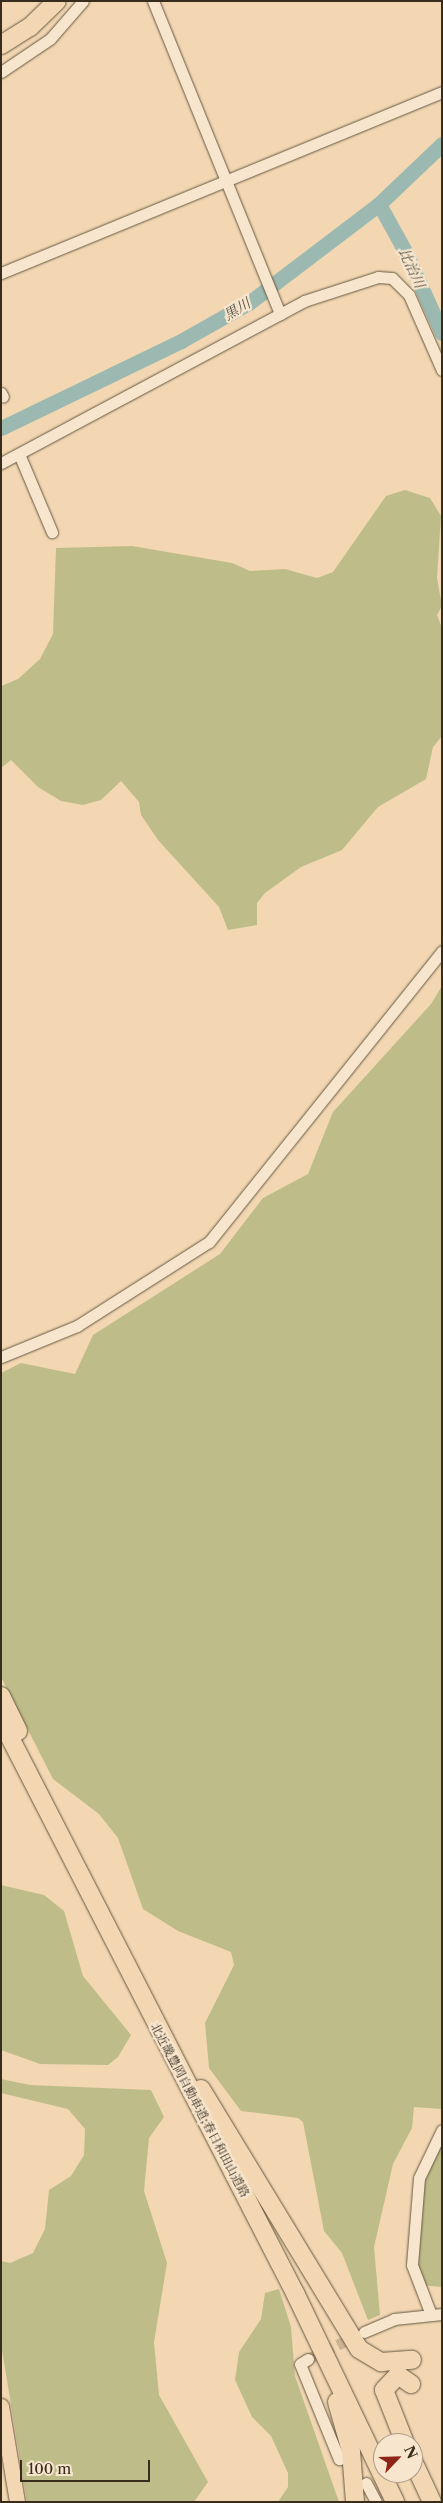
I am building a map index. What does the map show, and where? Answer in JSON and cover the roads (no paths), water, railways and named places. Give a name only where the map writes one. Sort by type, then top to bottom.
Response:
[{"type":"highway","points":[[1,45],[30,27],[57,1]]},
{"type":"highway","name":"北近畿豊岡自動車道;春日和田山道路","points":[[1,1696],[101,1906],[172,2042],[373,2442]]},
{"type":"highway","name":"北近畿豊岡自動車道;春日和田山道路","points":[[1,1720],[284,2270],[395,2502]]},
{"type":"highway","points":[[172,2042],[360,2348],[381,2362],[412,2360]]},
{"type":"highway","points":[[284,2270],[345,2424],[355,2502]]},
{"type":"highway","points":[[401,2433],[384,2390],[398,2375],[411,2384]]},
{"type":"highway","points":[[392,2483],[401,2502]]},
{"type":"highway","points":[[423,2483],[432,2502]]},
{"type":"main road","points":[[1,2406],[17,2502]]},
{"type":"street","points":[[1,72],[50,40],[83,1]]},
{"type":"street","points":[[153,1],[261,262],[279,311]]},
{"type":"street","points":[[1,273],[228,182],[442,92]]},
{"type":"street","points":[[1,463],[279,311],[350,285],[378,277],[392,278],[409,295],[442,370]]},
{"type":"street","points":[[19,454],[52,532]]},
{"type":"street","points":[[1,1357],[76,1326],[210,1242],[442,951]]},
{"type":"street","points":[[430,2312],[412,2265],[419,2178],[442,2130]]},
{"type":"street","points":[[364,2332],[430,2312],[442,2314]]},
{"type":"street","points":[[308,2359],[300,2364],[339,2459]]},
{"type":"street","points":[[366,2483],[376,2502]]},
{"type":"waterway","name":"黒川","points":[[1,428],[181,341],[250,302],[379,204],[442,144]]},
{"type":"waterway","name":"比治川","points":[[379,204],[406,253],[442,333]]},
{"type":"tunnel","points":[[308,2359],[358,2335]]}]
